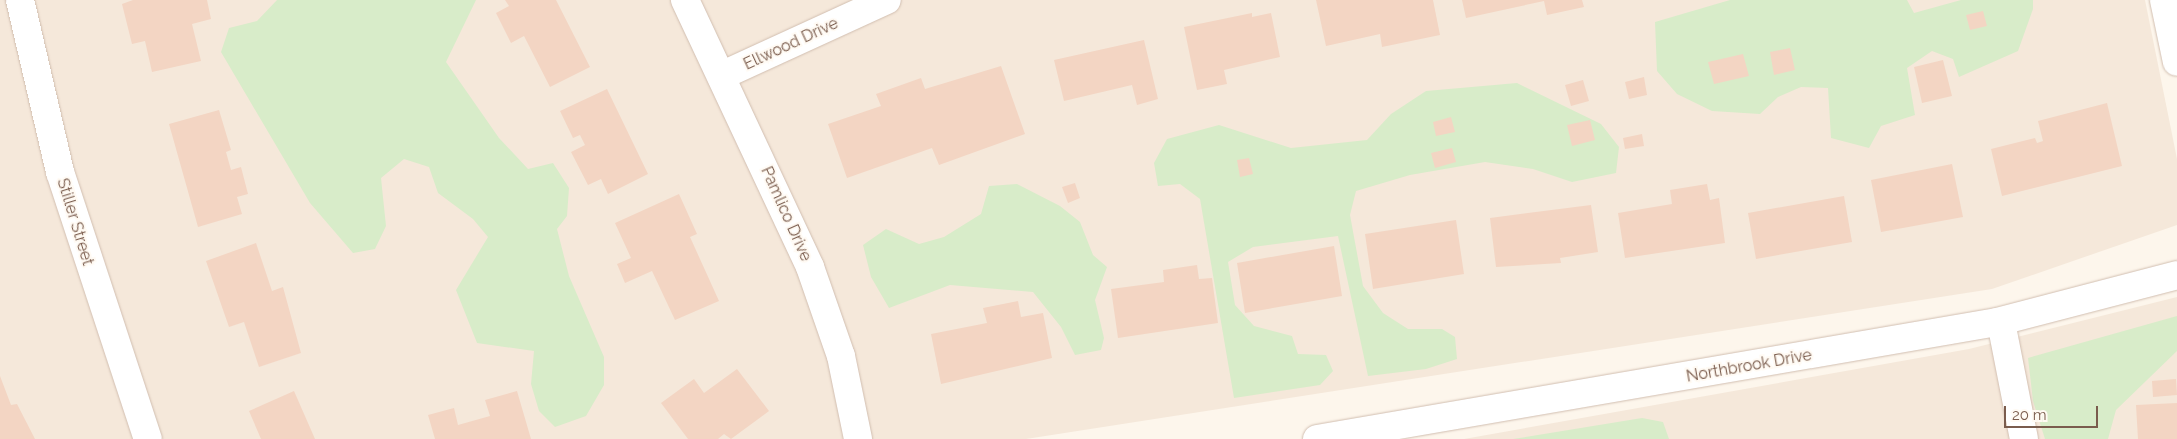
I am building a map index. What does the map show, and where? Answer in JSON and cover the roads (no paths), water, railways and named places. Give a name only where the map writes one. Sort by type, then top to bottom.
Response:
[{"type":"street","name":"Stiller Street","points":[[20,0],[60,172],[148,439]]},
{"type":"street","name":"Pamlico Drive","points":[[685,0],[723,75],[822,299],[841,356],[858,439]]},
{"type":"street","name":"Ellwood Drive","points":[[723,75],[887,0]]},
{"type":"street","points":[[2164,0],[2177,62]]},
{"type":"street","name":"Northbrook Drive","points":[[1317,439],[1399,432],[2001,322],[2177,275]]},
{"type":"street","points":[[2001,322],[2024,439]]}]
